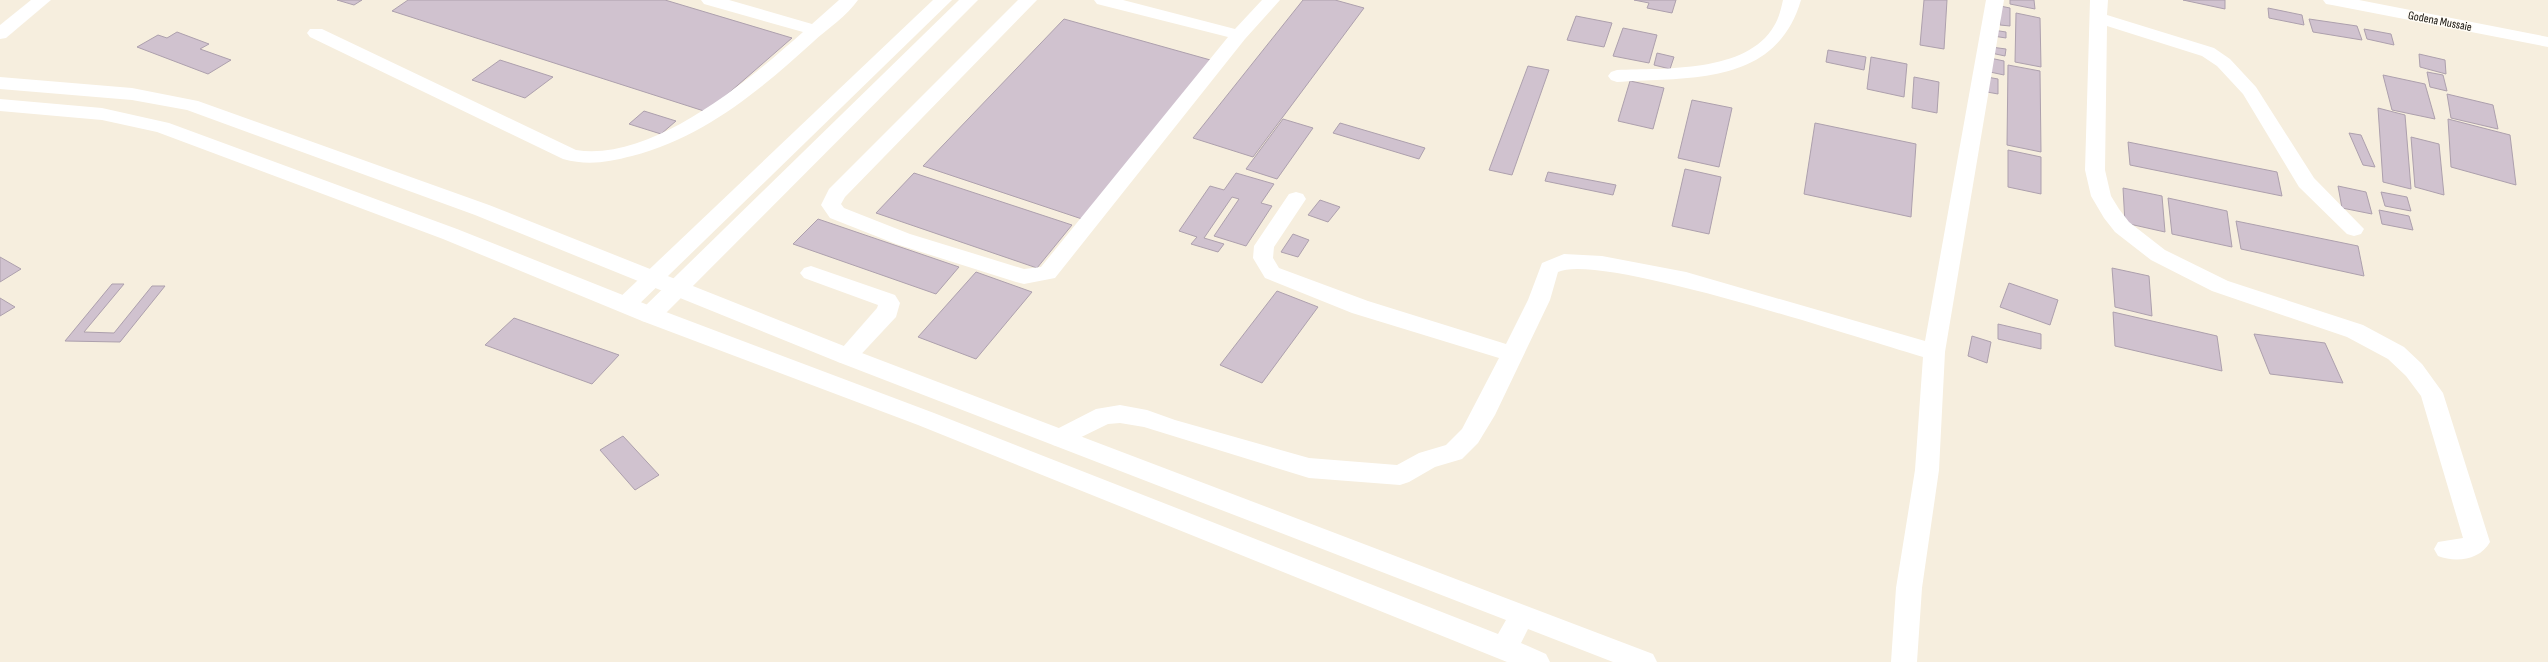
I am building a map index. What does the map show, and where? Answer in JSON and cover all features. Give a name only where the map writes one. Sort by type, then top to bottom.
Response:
[{"type":"main road","points":[[0,34],[42,0]]},
{"type":"main road","points":[[710,0],[815,30]]},
{"type":"main road","points":[[316,34],[570,155],[591,158],[646,146],[693,125],[747,89],[849,0]]},
{"type":"main road","points":[[625,305],[650,279],[943,0]]},
{"type":"main road","points":[[650,315],[969,0]]},
{"type":"main road","points":[[1028,0],[836,194],[831,205],[837,213],[902,239],[1024,277],[1048,273],[1239,35],[1271,0]]},
{"type":"main road","points":[[1104,0],[1239,35]]},
{"type":"main road","points":[[1617,76],[1702,70],[1741,61],[1763,49],[1780,31],[1792,0]]},
{"type":"main road","points":[[1904,662],[1909,588],[1927,470],[1934,352],[1995,0]]},
{"type":"main road","name":"Godena Mussaie","points":[[2409,0],[2548,27]]},
{"type":"main road","name":"Godena Mussaie","points":[[2343,1],[2548,42]]},
{"type":"main road","points":[[2354,229],[2316,195],[2301,176],[2238,74],[2223,60],[2208,52],[2099,9],[2095,170],[2101,196],[2111,213],[2122,227],[2158,255],[2220,286],[2355,331],[2396,353],[2414,370],[2432,393],[2478,542],[2468,548],[2447,549]]},
{"type":"main road","points":[[0,83],[132,94],[191,105],[482,210],[650,279],[846,356],[1644,662]]},
{"type":"main road","points":[[0,105],[102,114],[144,122],[450,234],[650,315],[926,420],[1537,662]]},
{"type":"main road","points":[[1296,199],[1264,246],[1263,258],[1272,273],[1360,307],[1512,354]]},
{"type":"main road","points":[[450,234],[482,210]]},
{"type":"main road","points":[[1062,438],[1104,415],[1120,414],[1147,419],[1170,428],[1302,467],[1400,475],[1427,460],[1454,452],[1470,436],[1540,300],[1549,268],[1564,261],[1602,263],[1686,280],[1934,352]]},
{"type":"main road","points":[[811,273],[887,300],[889,303],[888,311],[846,356]]},
{"type":"main road","points":[[926,420],[948,395]]},
{"type":"main road","points":[[1504,649],[1522,615]]},
{"type":"building","points":[[337,0],[362,0],[354,5]]},
{"type":"building","points":[[408,0],[665,0],[792,38],[707,112],[392,11]]},
{"type":"building","points":[[1303,0],[1335,0],[1364,8],[1253,157],[1193,138]]},
{"type":"building","points":[[1634,0],[1676,0],[1672,13],[1647,8],[1649,3]]},
{"type":"building","points":[[1924,0],[1947,0],[1944,49],[1920,45]]},
{"type":"building","points":[[2010,0],[2034,0],[2035,9],[2010,4]]},
{"type":"building","points":[[2183,0],[2225,0],[2225,9]]},
{"type":"building","points":[[2000,6],[2010,8],[2010,26],[2000,25]]},
{"type":"building","points":[[2268,8],[2302,15],[2304,25],[2269,18]]},
{"type":"building","points":[[2016,13],[2040,18],[2041,67],[2015,62]]},
{"type":"building","points":[[1576,16],[1612,23],[1604,47],[1567,40]]},
{"type":"building","points":[[1064,19],[1214,61],[1085,220],[923,166]]},
{"type":"building","points":[[2309,19],[2357,26],[2362,40],[2313,32]]},
{"type":"building","points":[[1623,28],[1657,35],[1649,63],[1613,56]]},
{"type":"building","points":[[2364,29],[2391,34],[2394,45],[2367,39]]},
{"type":"building","points":[[1993,30],[2006,32],[2006,38],[1993,36]]},
{"type":"building","points":[[177,32],[209,44],[200,49],[231,60],[208,74],[137,47],[158,35],[167,38]]},
{"type":"building","points":[[1991,47],[2006,49],[2005,56],[1991,53]]},
{"type":"building","points":[[1828,50],[1866,57],[1864,70],[1826,62]]},
{"type":"building","points":[[1657,53],[1674,57],[1670,69],[1654,65]]},
{"type":"building","points":[[2419,54],[2445,60],[2446,74],[2420,67]]},
{"type":"building","points":[[1871,57],[1907,64],[1904,97],[1867,89]]},
{"type":"building","points":[[1990,58],[2004,61],[2004,75],[1990,72]]},
{"type":"building","points":[[500,60],[553,77],[525,98],[472,80]]},
{"type":"building","points":[[2008,65],[2040,71],[2041,152],[2007,145]]},
{"type":"building","points":[[1528,66],[1549,70],[1512,175],[1489,170]]},
{"type":"building","points":[[2427,72],[2443,75],[2447,91],[2430,87]]},
{"type":"building","points":[[2383,75],[2425,84],[2435,119],[2392,110]]},
{"type":"building","points":[[1914,77],[1939,82],[1937,113],[1912,108]]},
{"type":"building","points":[[1987,77],[1998,79],[1998,94],[1987,92]]},
{"type":"building","points":[[1630,81],[1664,88],[1653,129],[1618,121]]},
{"type":"building","points":[[2447,94],[2493,105],[2498,129],[2451,118]]},
{"type":"building","points":[[1692,100],[1732,108],[1719,167],[1678,158]]},
{"type":"building","points":[[2378,108],[2405,115],[2411,189],[2383,182]]},
{"type":"building","points":[[644,111],[676,121],[661,134],[629,124]]},
{"type":"building","points":[[1283,119],[1313,128],[1277,179],[1246,169]]},
{"type":"building","points":[[2448,119],[2510,135],[2516,185],[2451,167]]},
{"type":"building","points":[[1340,123],[1425,148],[1419,159],[1333,133]]},
{"type":"building","points":[[1815,123],[1916,144],[1911,217],[1804,194]]},
{"type":"building","points":[[2349,133],[2361,135],[2375,167],[2363,165]]},
{"type":"building","points":[[2411,137],[2439,144],[2444,195],[2415,187]]},
{"type":"building","points":[[2128,142],[2277,172],[2282,196],[2130,165]]},
{"type":"building","points":[[2008,150],[2041,157],[2041,194],[2008,187]]},
{"type":"building","points":[[1685,169],[1721,177],[1709,234],[1672,226]]},
{"type":"building","points":[[1548,172],[1616,185],[1613,195],[1545,181]]},
{"type":"building","points":[[914,173],[1072,225],[1037,268],[876,213]]},
{"type":"building","points":[[1236,173],[1274,184],[1261,203],[1272,206],[1246,246],[1214,236],[1239,199],[1232,197],[1204,238],[1224,244],[1218,252],[1191,244],[1197,237],[1179,231],[1210,186],[1224,190]]},
{"type":"building","points":[[2338,186],[2366,192],[2372,214],[2342,208]]},
{"type":"building","points":[[2123,188],[2162,196],[2165,232],[2125,223]]},
{"type":"building","points":[[2381,192],[2407,197],[2411,211],[2385,206]]},
{"type":"building","points":[[2168,198],[2227,211],[2232,247],[2172,234]]},
{"type":"building","points":[[1320,200],[1340,207],[1328,222],[1308,215]]},
{"type":"building","points":[[2379,210],[2409,216],[2413,230],[2382,224]]},
{"type":"building","points":[[818,219],[959,267],[936,294],[793,244]]},
{"type":"building","points":[[2236,221],[2358,246],[2364,276],[2241,249]]},
{"type":"building","points":[[1293,234],[1309,240],[1298,257],[1281,252]]},
{"type":"building","points":[[0,257],[21,269],[0,282]]},
{"type":"building","points":[[2112,268],[2149,276],[2152,316],[2115,307]]},
{"type":"building","points":[[976,272],[1032,292],[976,359],[918,337]]},
{"type":"building","points":[[2009,283],[2058,300],[2050,325],[2000,307]]},
{"type":"building","points":[[112,284],[124,284],[84,332],[114,333],[152,286],[165,286],[120,342],[65,341]]},
{"type":"building","points":[[1277,291],[1318,307],[1262,383],[1220,365]]},
{"type":"building","points":[[0,298],[15,307],[0,316]]},
{"type":"building","points":[[2113,312],[2217,336],[2222,371],[2115,346]]},
{"type":"building","points":[[514,318],[619,355],[592,384],[485,345]]},
{"type":"building","points":[[1998,324],[2041,334],[2041,349],[1998,339]]},
{"type":"building","points":[[2254,334],[2325,343],[2343,383],[2270,374]]},
{"type":"building","points":[[1972,336],[1991,342],[1987,363],[1968,356]]},
{"type":"building","points":[[623,436],[659,475],[635,490],[600,450]]}]
